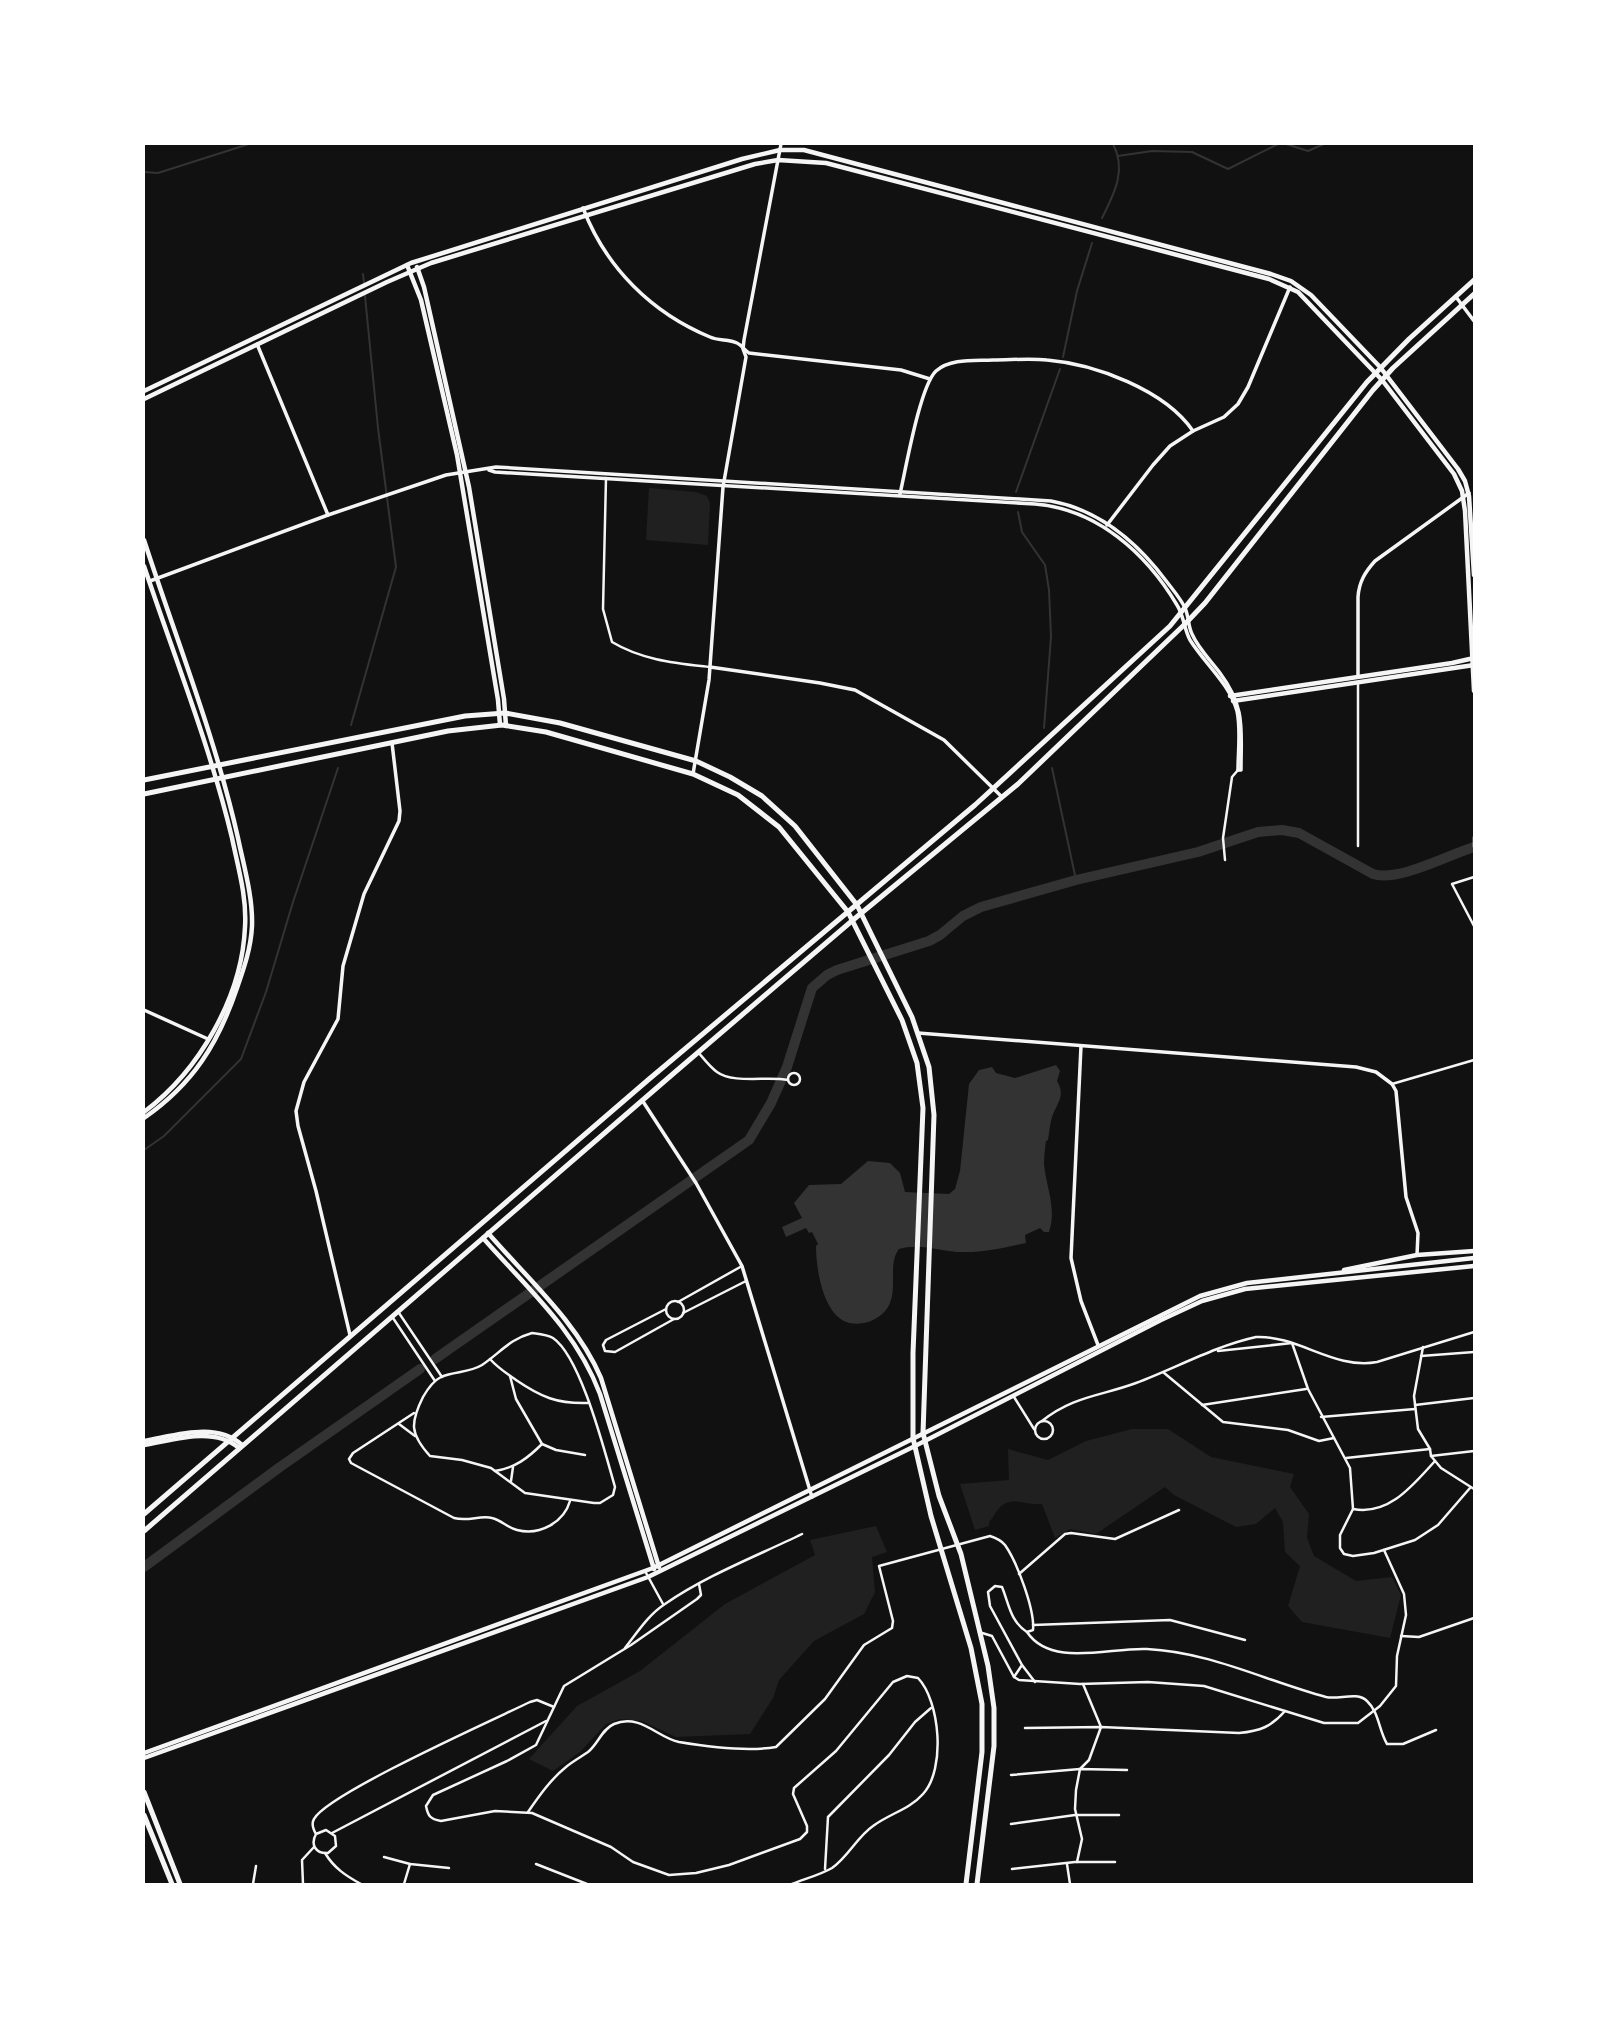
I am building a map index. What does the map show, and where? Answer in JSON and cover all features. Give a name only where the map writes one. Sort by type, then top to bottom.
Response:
[{"type":"main road","points":[[144,391],[415,262],[742,159],[780,150],[804,150],[827,155],[1286,279],[1311,295],[1387,374],[1465,481],[1475,691]]},
{"type":"main road","points":[[144,398],[418,268],[748,166],[778,160],[814,161],[1269,279],[1290,287],[1301,295],[1375,373],[1451,469],[1466,495],[1475,575]]},
{"type":"main road","points":[[415,262],[463,472],[503,726]]},
{"type":"main road","points":[[407,265],[421,300],[463,472]]},
{"type":"main road","points":[[144,1514],[648,1080],[993,789],[1184,611],[1380,367],[1475,280]]},
{"type":"main road","points":[[144,1531],[698,1052],[1002,797],[1205,603],[1381,380],[1475,294]]},
{"type":"main road","points":[[144,540],[220,765],[220,778],[245,909],[245,928],[236,974],[212,1041],[192,1076],[144,1118]]},
{"type":"main road","points":[[144,566],[212,766],[220,778]]},
{"type":"main road","points":[[1358,681],[1474,658]]},
{"type":"main road","points":[[1234,698],[1474,665]]},
{"type":"main road","points":[[144,780],[465,716],[502,713],[548,720],[696,761],[753,790],[783,814],[812,846],[857,905],[918,1033],[931,1077],[934,1115],[923,1433],[939,1496],[961,1554],[992,1684],[995,1727],[977,1885]]},
{"type":"main road","points":[[144,794],[461,728],[503,726],[558,735],[693,774],[738,795],[767,816],[795,845],[848,912],[905,1029],[915,1054],[922,1093],[924,1123],[913,1353],[913,1438],[931,1516],[971,1648],[982,1704],[982,1752],[965,1885]]},
{"type":"main road","points":[[144,1112],[181,1079],[212,1041]]},
{"type":"main road","points":[[488,1233],[543,1294],[579,1339],[597,1369],[657,1569]]},
{"type":"main road","points":[[483,1238],[570,1334],[593,1376],[657,1569]]},
{"type":"main road","points":[[1318,1275],[1393,1262],[1417,1255],[1475,1251]]},
{"type":"main road","points":[[144,1756],[647,1574],[1098,1345],[1216,1290],[1253,1282],[1475,1258]]},
{"type":"main road","points":[[657,1569],[915,1447],[1168,1317],[1227,1293],[1253,1288],[1475,1266]]},
{"type":"main road","points":[[144,1443],[205,1432],[232,1440],[240,1446]]},
{"type":"main road","points":[[144,1792],[180,1885]]},
{"type":"main road","points":[[144,1815],[172,1885]]},
{"type":"street","points":[[693,774],[710,667],[723,487],[746,358],[743,349],[781,144]]},
{"type":"street","points":[[583,208],[611,261],[640,293],[703,334],[736,342],[753,353],[901,370],[930,379]]},
{"type":"street","points":[[1107,525],[1175,442],[1227,415],[1243,397],[1290,287]]},
{"type":"street","points":[[1456,297],[1475,321]]},
{"type":"street","points":[[257,344],[327,515]]},
{"type":"street","points":[[900,494],[930,379],[940,368],[960,361],[1050,360],[1103,372],[1138,387],[1180,413],[1193,431]]},
{"type":"street","points":[[149,581],[327,515],[446,475],[496,467],[1048,505],[1107,525],[1130,540],[1153,562],[1184,611],[1190,639],[1234,698],[1238,718],[1238,770],[1232,777],[1223,840],[1225,860]]},
{"type":"street","points":[[487,469],[495,472],[723,487],[900,494]]},
{"type":"street","points":[[606,478],[603,609],[612,642],[646,658],[827,684],[860,693],[944,740],[1002,797]]},
{"type":"street","points":[[1357,846],[1360,584],[1375,561],[1466,495]]},
{"type":"street","points":[[350,1335],[296,1111],[304,1082],[338,1019],[344,966],[363,894],[395,832],[399,818],[392,742]]},
{"type":"street","points":[[1475,836],[1475,846]]},
{"type":"street","points":[[1475,877],[1452,884],[1475,926]]},
{"type":"street","points":[[144,1010],[212,1041]]},
{"type":"street","points":[[918,1033],[1373,1070],[1392,1084],[1397,1095],[1407,1202],[1418,1233],[1417,1255]]},
{"type":"street","points":[[1081,1046],[1072,1262],[1081,1301],[1098,1345]]},
{"type":"street","points":[[698,1052],[723,1076],[788,1080]]},
{"type":"street","points":[[1392,1084],[1475,1060]]},
{"type":"street","points":[[642,1100],[688,1171],[742,1266],[812,1497]]},
{"type":"street","points":[[742,1266],[678,1302],[671,1302],[666,1309],[606,1340],[603,1345],[605,1351],[615,1352],[747,1280]]},
{"type":"street","points":[[678,1302],[683,1306],[683,1313]]},
{"type":"street","points":[[666,1309],[667,1315],[674,1319]]},
{"type":"street","points":[[397,1311],[442,1377]]},
{"type":"street","points":[[391,1316],[435,1381]]},
{"type":"street","points":[[1034,1429],[1054,1412],[1076,1400],[1134,1384],[1256,1337],[1267,1336],[1339,1360],[1357,1363],[1377,1362],[1475,1332]]},
{"type":"street","points":[[399,1424],[415,1436],[430,1455],[462,1460],[494,1471],[525,1493],[600,1503],[614,1493],[615,1487],[579,1375],[562,1347],[552,1338],[532,1333],[517,1337],[473,1370],[435,1381],[416,1411],[413,1422],[415,1436]]},
{"type":"street","points":[[1214,1352],[1292,1343]]},
{"type":"street","points":[[1292,1343],[1308,1389],[1321,1417],[1346,1458],[1352,1476],[1353,1509],[1340,1535],[1340,1548],[1345,1554],[1353,1556],[1384,1550],[1415,1540],[1438,1525],[1470,1488]]},
{"type":"street","points":[[1423,1347],[1415,1407],[1418,1429],[1430,1449],[1431,1456],[1441,1468],[1475,1489]]},
{"type":"street","points":[[1421,1356],[1475,1352]]},
{"type":"street","points":[[490,1359],[498,1369],[548,1399],[589,1404]]},
{"type":"street","points":[[1163,1372],[1227,1423],[1288,1430],[1319,1441],[1334,1438]]},
{"type":"street","points":[[510,1376],[516,1399],[542,1444],[556,1450],[585,1455]]},
{"type":"street","points":[[1202,1405],[1308,1389]]},
{"type":"street","points":[[1014,1396],[1038,1437],[1049,1438],[1053,1433],[1052,1427],[1048,1422],[1042,1421]]},
{"type":"street","points":[[1321,1417],[1475,1398]]},
{"type":"street","points":[[416,1411],[353,1453],[349,1460],[351,1464],[454,1518],[464,1521],[493,1518],[517,1530],[528,1532],[550,1526],[562,1519],[570,1501]]},
{"type":"street","points":[[494,1471],[513,1466],[528,1458],[542,1444]]},
{"type":"street","points":[[1346,1458],[1430,1449]]},
{"type":"street","points":[[1431,1456],[1475,1451]]},
{"type":"street","points":[[1353,1509],[1365,1511],[1387,1505],[1406,1492],[1435,1461]]},
{"type":"street","points":[[511,1481],[513,1466]]},
{"type":"street","points":[[1019,1574],[1065,1535],[1071,1533],[1115,1539],[1179,1510]]},
{"type":"street","points":[[624,1649],[663,1604],[802,1534]]},
{"type":"street","points":[[528,1812],[565,1768],[591,1750],[614,1724],[644,1724],[677,1742],[739,1748],[776,1747],[825,1699],[864,1645],[892,1628],[893,1621],[879,1566],[990,1536],[1004,1545],[1019,1574],[1034,1619],[1032,1630],[1027,1632]]},
{"type":"street","points":[[979,1632],[992,1636],[1014,1677],[1020,1681],[1083,1684],[1148,1682],[1204,1686],[1324,1723],[1358,1723],[1374,1711],[1396,1686],[1406,1615],[1404,1594],[1384,1550]]},
{"type":"street","points":[[647,1574],[663,1604]]},
{"type":"street","points":[[699,1584],[701,1595],[697,1600],[564,1686],[536,1745],[433,1795],[426,1806],[428,1815],[441,1821],[495,1811],[528,1812],[611,1847],[633,1862],[669,1875],[696,1873],[729,1865],[794,1843],[807,1832],[793,1794],[794,1788],[836,1751],[894,1682],[907,1676],[918,1678],[926,1688],[938,1734],[939,1750],[931,1783],[915,1801],[872,1826],[831,1868],[792,1885]]},
{"type":"street","points":[[1035,1682],[1022,1665],[996,1616],[988,1597],[988,1592],[995,1587],[1002,1587],[1012,1618],[1018,1626],[1038,1645],[1052,1652],[1147,1649],[1199,1656],[1330,1698],[1358,1696],[1367,1700],[1387,1744],[1403,1744],[1436,1730]]},
{"type":"street","points":[[1401,1636],[1419,1637],[1475,1618]]},
{"type":"street","points":[[1033,1625],[1170,1620],[1245,1640]]},
{"type":"street","points":[[1014,1677],[1022,1665]]},
{"type":"street","points":[[1077,1861],[1082,1839],[1074,1803],[1080,1769],[1089,1760],[1101,1727],[1083,1684]]},
{"type":"street","points":[[316,1834],[313,1821],[328,1804],[384,1773],[530,1702],[537,1700],[554,1707]]},
{"type":"street","points":[[825,1871],[828,1817],[931,1708]]},
{"type":"street","points":[[1025,1728],[1101,1727],[1239,1733],[1252,1732],[1273,1724],[1285,1711]]},
{"type":"street","points":[[332,1833],[549,1720]]},
{"type":"street","points":[[1011,1775],[1080,1769],[1127,1770]]},
{"type":"street","points":[[1011,1824],[1075,1815],[1119,1815]]},
{"type":"street","points":[[322,1830],[332,1833],[336,1846],[333,1850],[319,1852],[314,1847],[313,1839],[316,1834],[322,1830]]},
{"type":"street","points":[[303,1885],[302,1860],[314,1847]]},
{"type":"street","points":[[325,1853],[345,1876],[361,1885]]},
{"type":"street","points":[[384,1857],[410,1864],[449,1868]]},
{"type":"street","points":[[1012,1869],[1077,1861],[1115,1862]]},
{"type":"street","points":[[1067,1862],[1070,1885]]},
{"type":"street","points":[[404,1885],[410,1864]]},
{"type":"street","points":[[536,1864],[587,1885]]},
{"type":"street","points":[[253,1885],[256,1866]]},
{"type":"shaded area","points":[[649,488],[696,492],[707,496],[710,503],[708,545],[646,540]]},
{"type":"shaded area","points":[[1056,1065],[1060,1071],[1057,1081],[1061,1095],[1051,1120],[1044,1161],[1052,1214],[1049,1232],[1040,1228],[1025,1235],[1026,1243],[981,1251],[958,1252],[924,1247],[899,1249],[894,1261],[892,1296],[886,1310],[865,1323],[841,1320],[830,1307],[820,1282],[816,1246],[818,1244],[812,1232],[809,1233],[806,1228],[786,1237],[782,1227],[802,1218],[794,1203],[809,1185],[841,1184],[868,1161],[890,1163],[900,1173],[905,1192],[949,1194],[955,1189],[960,1171],[969,1084],[979,1070],[992,1067],[996,1073],[1015,1078]]},
{"type":"shaded area","points":[[1132,1429],[1168,1429],[1211,1457],[1294,1474],[1290,1487],[1309,1514],[1307,1538],[1314,1556],[1356,1581],[1392,1577],[1401,1595],[1390,1638],[1302,1622],[1288,1606],[1300,1566],[1285,1552],[1283,1522],[1275,1508],[1256,1524],[1236,1527],[1174,1495],[1165,1487],[1096,1534],[1070,1529],[1055,1538],[1042,1504],[1015,1502],[1004,1504],[998,1509],[989,1521],[989,1526],[975,1530],[960,1484],[1009,1480],[1008,1449],[1048,1460],[1086,1441]]},
{"type":"shaded area","points":[[876,1526],[887,1552],[872,1557],[875,1592],[864,1614],[814,1641],[779,1680],[773,1698],[750,1734],[676,1737],[642,1721],[620,1719],[606,1724],[580,1752],[553,1771],[529,1759],[577,1706],[640,1671],[725,1604],[815,1555],[810,1540]]},
{"type":"waterway","points":[[144,172],[158,173],[249,144]]},
{"type":"waterway","points":[[1102,218],[1119,173],[1113,144]]},
{"type":"waterway","points":[[1118,156],[1152,151],[1192,152],[1228,169],[1278,144],[1308,151],[1324,144]]},
{"type":"waterway","points":[[1063,357],[1077,291],[1092,243]]},
{"type":"waterway","points":[[363,274],[364,283]]},
{"type":"waterway","points":[[351,725],[396,567],[365,296]]},
{"type":"waterway","points":[[1016,492],[1060,369]]},
{"type":"waterway","points":[[1018,512],[1022,532],[1045,565],[1049,590],[1051,637],[1044,728]]},
{"type":"waterway","points":[[144,1150],[164,1136],[241,1059],[266,992],[338,768]]},
{"type":"waterway","points":[[1052,768],[1076,880]]},
{"type":"waterway","points":[[435,1359],[749,1140],[771,1103],[787,1067],[812,988],[837,970],[929,941],[963,916],[981,907],[1076,880],[1198,852],[1258,832],[1282,830],[1299,833],[1373,874],[1384,875],[1410,871],[1474,847]]},
{"type":"waterway","points":[[144,1567],[420,1369]]}]
